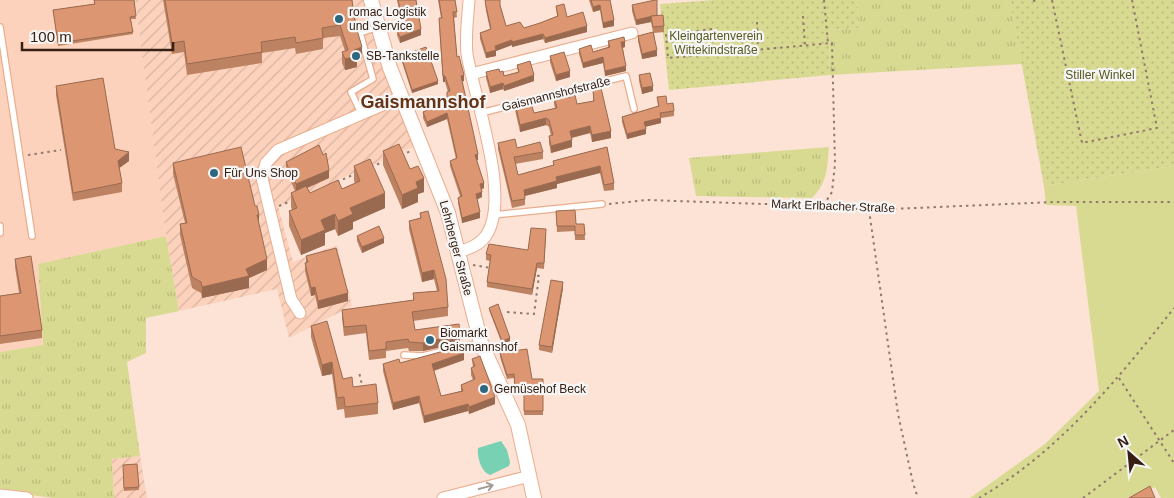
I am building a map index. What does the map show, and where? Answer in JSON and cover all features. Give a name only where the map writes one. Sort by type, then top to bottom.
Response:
[{"type":"street","name":"Lehrberger Straße","points":[[371,0],[401,98],[446,208],[481,343],[518,425],[534,498]]},
{"type":"street","points":[[458,252],[481,242],[489,230],[494,202],[490,149],[467,51],[469,0]]},
{"type":"street","points":[[471,74],[632,33]]},
{"type":"street","points":[[300,313],[292,298],[262,178],[266,163],[278,150],[401,98]]},
{"type":"street","points":[[443,498],[530,476]]},
{"type":"street","points":[[0,495],[27,498]]},
{"type":"lane","points":[[0,27],[2,62],[20,157],[32,236]]},
{"type":"lane","points":[[362,115],[351,92],[373,79],[360,33],[378,27]]},
{"type":"lane","name":"Gaismannshofstraße","points":[[481,112],[626,76],[634,108]]},
{"type":"lane","points":[[493,215],[602,204]]},
{"type":"lane","points":[[0,226],[0,233]]},
{"type":"lane","points":[[404,355],[423,356],[481,343]]},
{"type":"path","points":[[824,0],[828,43]]},
{"type":"path","points":[[1033,1],[1038,0]]},
{"type":"path","points":[[1052,0],[1082,143],[1157,128],[1132,0]]},
{"type":"path","points":[[803,16],[805,46]]},
{"type":"path","points":[[757,22],[758,49]]},
{"type":"path","points":[[712,30],[666,35],[668,58],[832,43],[835,164],[832,192],[822,206]]},
{"type":"path","points":[[397,156],[422,146]]},
{"type":"path","points":[[20,157],[60,150]]},
{"type":"path","points":[[364,170],[389,160]]},
{"type":"path","points":[[330,185],[355,174]]},
{"type":"path","points":[[338,181],[341,187]]},
{"type":"path","points":[[270,210],[295,199]]},
{"type":"path","name":"Markt Erlbacher Straße","points":[[602,204],[647,200],[822,206],[869,210],[1054,202],[1174,202]]},
{"type":"path","points":[[869,210],[898,414],[912,483],[918,498]]},
{"type":"path","points":[[461,267],[471,265],[500,270]]},
{"type":"path","points":[[507,312],[534,314],[540,276],[530,274]]},
{"type":"path","points":[[979,498],[1049,448],[1119,378],[1174,308]]},
{"type":"path","points":[[359,372],[363,390]]},
{"type":"path","points":[[1119,378],[1174,463]]},
{"type":"path","points":[[356,392],[362,385]]},
{"type":"path","points":[[1083,498],[1174,430]]},
{"type":"shaded area","points":[[0,0],[135,0],[166,236],[38,264],[43,346],[0,352]]},
{"type":"shaded area","points":[[135,0],[379,0],[386,31],[407,93],[418,145],[278,206],[293,262],[337,245],[352,306],[289,338],[277,289],[179,311],[166,236]]},
{"type":"shaded area","points":[[501,441],[507,450],[509,466],[490,475],[484,471],[480,464],[478,448]]},
{"type":"shaded area","points":[[140,456],[147,498],[114,498],[112,459]]},
{"type":"green space","name":"Kleingartenverein Wittekindstraße","points":[[714,0],[857,0],[858,28],[829,30],[830,75],[669,90],[660,4]]},
{"type":"green space","points":[[857,0],[1010,0],[1022,64],[830,75],[829,30],[858,28]]},
{"type":"green space","name":"Stiller Winkel","points":[[1010,0],[1174,0],[1174,166],[1044,186]]},
{"type":"green space","points":[[829,147],[824,180],[812,198],[696,196],[689,158]]},
{"type":"green space","points":[[1174,166],[1174,498],[1161,498],[1155,487],[1134,498],[970,498],[1045,444],[1099,391],[1076,206],[1046,205],[1044,186]]},
{"type":"green space","points":[[166,236],[179,311],[146,318],[146,353],[127,362],[140,456],[112,459],[114,498],[53,498],[0,491],[0,352],[43,345],[38,264]]},
{"type":"building","points":[[94,0],[134,0],[136,16],[130,17],[133,32],[58,43],[53,10],[95,4]]},
{"type":"building","points":[[165,0],[352,0],[355,23],[362,47],[354,50],[357,56],[345,59],[342,52],[348,50],[340,25],[322,28],[323,38],[296,43],[295,37],[261,42],[262,52],[187,64],[184,41],[172,43]]},
{"type":"building","points":[[398,0],[416,0],[421,29],[400,37],[397,30],[404,27]]},
{"type":"building","points":[[439,0],[455,0],[457,12],[453,12],[457,57],[459,56],[464,75],[461,76],[478,154],[475,155],[484,183],[480,184],[482,192],[476,194],[480,212],[462,218],[458,198],[462,196],[450,161],[457,158],[447,113],[427,122],[423,112],[447,102],[447,92],[450,91],[445,76],[443,76],[439,18],[442,18]]},
{"type":"building","points":[[485,0],[500,0],[506,26],[520,22],[524,28],[540,23],[558,16],[556,6],[564,4],[567,17],[583,12],[587,26],[545,38],[543,34],[512,42],[512,40],[495,46],[496,50],[486,53],[480,33],[491,29]]},
{"type":"building","points":[[591,0],[610,0],[614,20],[603,23],[600,5],[593,7]]},
{"type":"building","points":[[657,0],[657,15],[636,20],[632,5]]},
{"type":"building","points":[[663,15],[664,26],[653,27],[651,16]]},
{"type":"building","points":[[653,32],[657,50],[642,54],[638,36]]},
{"type":"building","points":[[624,37],[625,42],[621,42],[626,66],[605,71],[603,57],[583,63],[579,49],[591,45],[593,52],[610,47],[608,41]]},
{"type":"building","points":[[426,47],[438,81],[412,90],[401,56]]},
{"type":"building","points":[[564,52],[570,71],[556,75],[550,56]]},
{"type":"building","points":[[530,61],[534,75],[504,86],[503,83],[490,87],[486,72],[499,69],[500,72],[503,71],[504,76],[519,72],[517,65]]},
{"type":"building","points":[[650,73],[653,86],[642,88],[639,75]]},
{"type":"building","points":[[103,78],[115,149],[129,152],[118,161],[122,183],[73,193],[56,86]]},
{"type":"building","points":[[601,88],[611,131],[592,135],[590,126],[570,131],[572,140],[551,146],[549,136],[553,135],[549,120],[546,118],[520,125],[515,103],[530,100],[534,113],[557,108],[554,97],[566,94],[567,98],[575,95],[577,104],[594,101],[593,91]]},
{"type":"building","points":[[666,96],[667,104],[673,103],[674,111],[660,113],[661,118],[644,122],[646,129],[627,134],[622,117],[659,106],[657,97]]},
{"type":"building","points":[[515,139],[517,148],[540,142],[543,152],[514,157],[518,175],[554,165],[553,161],[607,147],[614,183],[604,185],[600,166],[556,177],[557,181],[524,190],[525,199],[512,201],[498,143]]},
{"type":"building","points":[[399,144],[410,169],[418,166],[424,178],[416,182],[418,188],[402,195],[383,151]]},
{"type":"building","points":[[319,145],[323,155],[326,153],[329,170],[296,184],[286,162]]},
{"type":"building","points":[[241,147],[255,206],[257,206],[259,215],[257,215],[267,259],[246,269],[249,276],[202,287],[201,282],[192,277],[180,224],[187,223],[173,163]]},
{"type":"building","points":[[370,159],[385,193],[350,208],[353,214],[338,221],[335,214],[321,220],[325,230],[301,240],[289,211],[297,208],[291,193],[306,186],[310,193],[338,180],[342,189],[360,181],[354,166]]},
{"type":"building","points":[[575,210],[576,224],[584,224],[585,235],[575,235],[575,226],[557,226],[556,211]]},
{"type":"building","points":[[428,211],[446,279],[448,307],[412,312],[415,330],[459,324],[460,334],[423,343],[409,342],[408,339],[386,342],[386,349],[369,351],[366,325],[344,327],[342,310],[414,300],[413,293],[439,291],[434,270],[422,273],[409,221],[421,218],[420,213]]},
{"type":"building","points":[[379,226],[384,238],[362,247],[357,236]]},
{"type":"building","points":[[531,228],[546,229],[544,263],[537,263],[532,289],[487,282],[491,255],[486,254],[489,244],[528,250]]},
{"type":"building","points":[[336,248],[348,293],[318,301],[315,287],[311,288],[305,263],[308,262],[306,256]]},
{"type":"building","points":[[31,256],[42,330],[0,336],[0,296],[21,293],[15,259]]},
{"type":"building","points":[[551,280],[563,282],[552,347],[539,345]]},
{"type":"building","points":[[498,304],[510,338],[502,341],[489,308]]},
{"type":"building","points":[[327,321],[343,379],[352,377],[353,387],[376,384],[378,403],[345,407],[344,397],[337,398],[332,362],[322,365],[311,326]]},
{"type":"building","points":[[462,346],[464,353],[432,364],[441,396],[463,391],[461,385],[475,379],[471,368],[475,366],[472,359],[480,356],[495,397],[469,407],[468,404],[424,416],[419,396],[393,403],[383,364],[399,359],[400,363]]},
{"type":"building","points":[[527,349],[532,379],[543,379],[543,411],[524,411],[524,390],[515,390],[514,374],[507,375],[500,353]]},
{"type":"building","points":[[137,464],[139,487],[124,488],[123,465]]},
{"type":"building","points":[[1150,486],[1155,498],[1129,498]]},
{"type":"place","name":"romac Logistik und Service","points":[[339,19]]},
{"type":"place","name":"SB-Tankstelle","points":[[356,56]]},
{"type":"place","name":"Für Uns Shop","points":[[214,173]]},
{"type":"place","name":"Biomarkt Gaismannshof","points":[[430,340]]},
{"type":"place","name":"Gemüsehof Beck","points":[[484,389]]},
{"type":"district","name":"Gaismannshof","points":[[423,102]]}]
